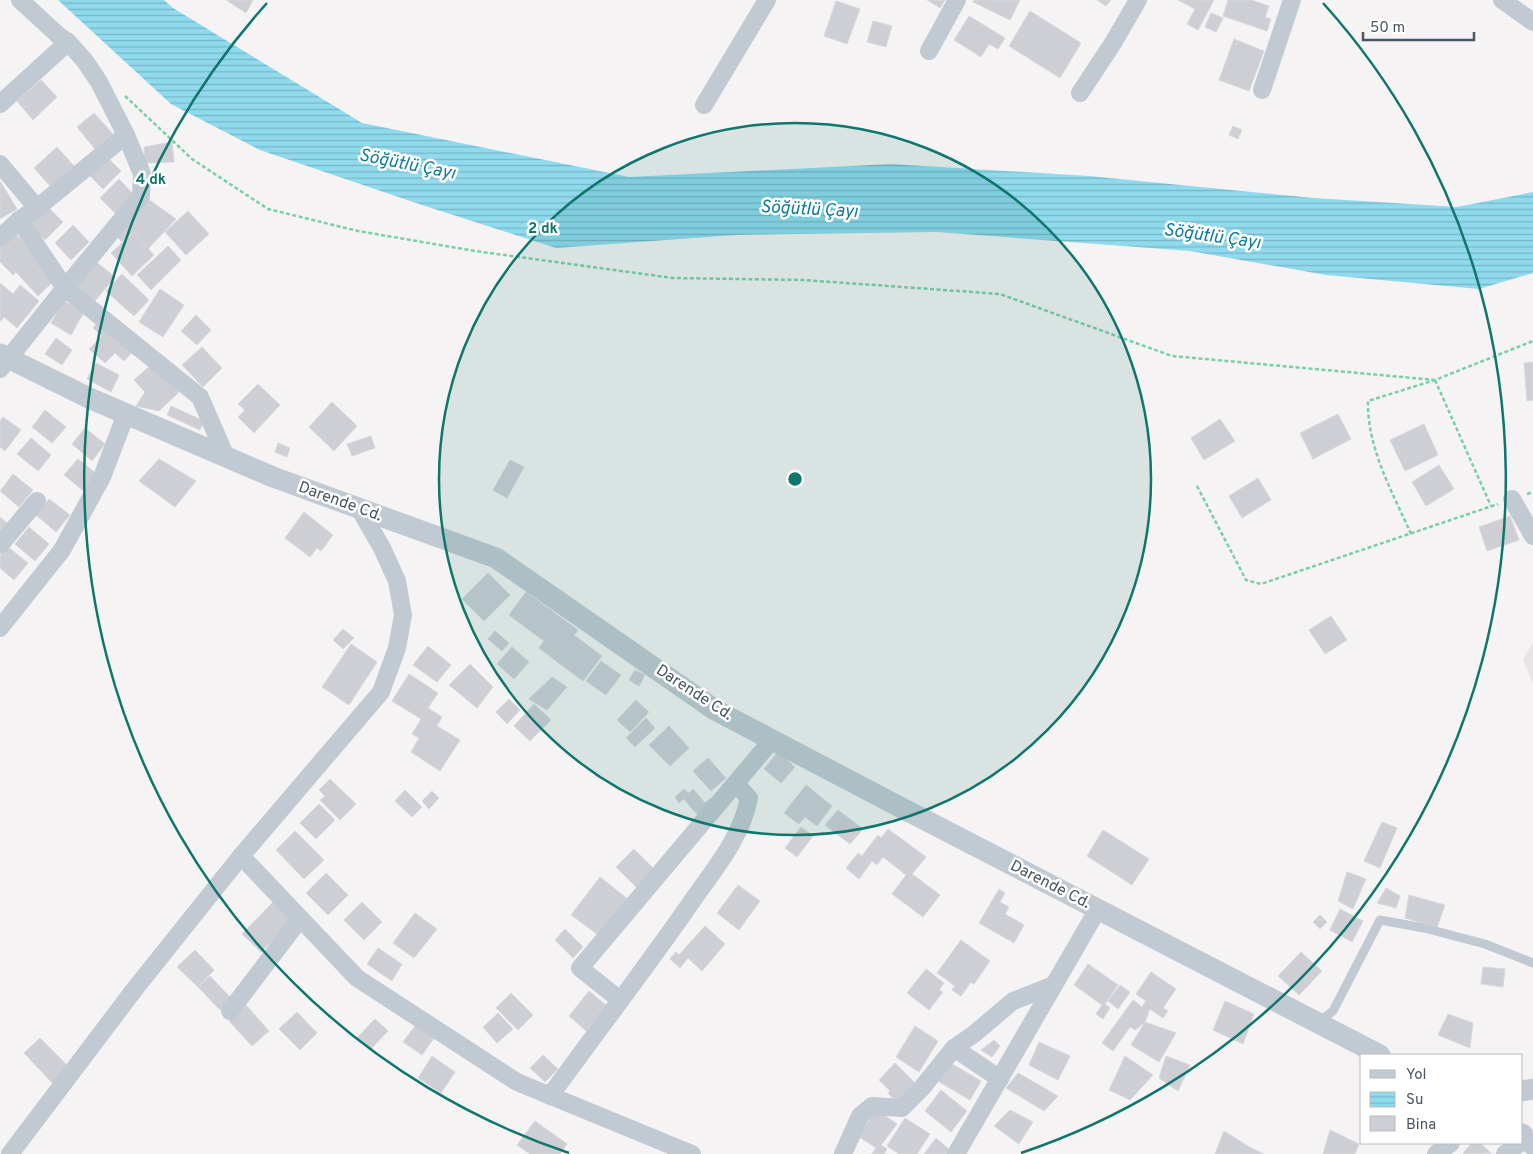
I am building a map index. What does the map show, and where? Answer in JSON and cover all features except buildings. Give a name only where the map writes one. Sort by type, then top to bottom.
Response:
[{"type":"street","points":[[3,360],[141,196],[142,174],[126,135],[99,82],[85,61],[68,42],[20,0]]},
{"type":"street","points":[[704,105],[767,0]]},
{"type":"street","points":[[929,50],[957,0]]},
{"type":"street","points":[[1080,93],[1113,43],[1138,0]]},
{"type":"street","points":[[1262,90],[1292,0]]},
{"type":"street","points":[[1502,0],[1533,22]]},
{"type":"street","points":[[0,104],[68,42]]},
{"type":"street","points":[[0,238],[19,220],[38,208],[126,135]]},
{"type":"street","points":[[0,164],[38,208]]},
{"type":"street","points":[[19,220],[65,288],[200,397],[226,457]]},
{"type":"street","name":"Darende Cd.","points":[[3,360],[273,478],[496,558],[715,710],[1378,1054]]},
{"type":"street","points":[[0,628],[62,550],[102,477],[126,414]]},
{"type":"street","points":[[1512,499],[1533,536]]},
{"type":"street","points":[[0,545],[37,501]]},
{"type":"street","points":[[10,1154],[134,990],[241,856],[381,692],[397,648],[403,615],[396,581],[382,548],[359,508]]},
{"type":"street","points":[[620,1000],[580,968],[772,740]]},
{"type":"street","points":[[550,1096],[670,932],[735,839],[746,812],[749,798],[736,784]]},
{"type":"street","points":[[241,856],[357,978],[517,1082],[550,1096],[655,1148],[692,1154]]},
{"type":"street","points":[[956,1154],[1098,909]]},
{"type":"street","points":[[230,1011],[300,919]]},
{"type":"street","points":[[843,1154],[860,1116],[872,1106],[902,1108],[921,1089],[954,1048],[974,1034],[1013,1001],[1054,985]]},
{"type":"street","points":[[954,1048],[1000,1079]]},
{"type":"street","points":[[1436,1154],[1450,1144]]},
{"type":"street","points":[[1505,1154],[1519,1144]]},
{"type":"lane","points":[[1317,1023],[1333,1011],[1380,920],[1424,928],[1485,944],[1533,963]]},
{"type":"path","points":[[119,90],[192,159],[268,209],[358,231],[475,251],[673,278],[804,280],[1000,294],[1172,356],[1435,380]]},
{"type":"path","points":[[1411,534],[1377,458],[1368,418],[1368,401],[1435,380],[1533,341]]},
{"type":"path","points":[[1435,380],[1491,506]]},
{"type":"path","points":[[1197,486],[1246,580],[1261,584],[1533,492]]},
{"type":"shaded area","points":[[1533,642],[1533,684],[1523,660]]},
{"type":"water","name":"Söğütlü Çayı","points":[[58,0],[164,0],[173,8],[362,123],[629,177],[891,164],[1089,176],[1314,198],[1457,207],[1533,192],[1533,273],[1479,289],[1326,275],[1190,251],[937,232],[735,235],[556,248],[260,150],[171,104]]}]
